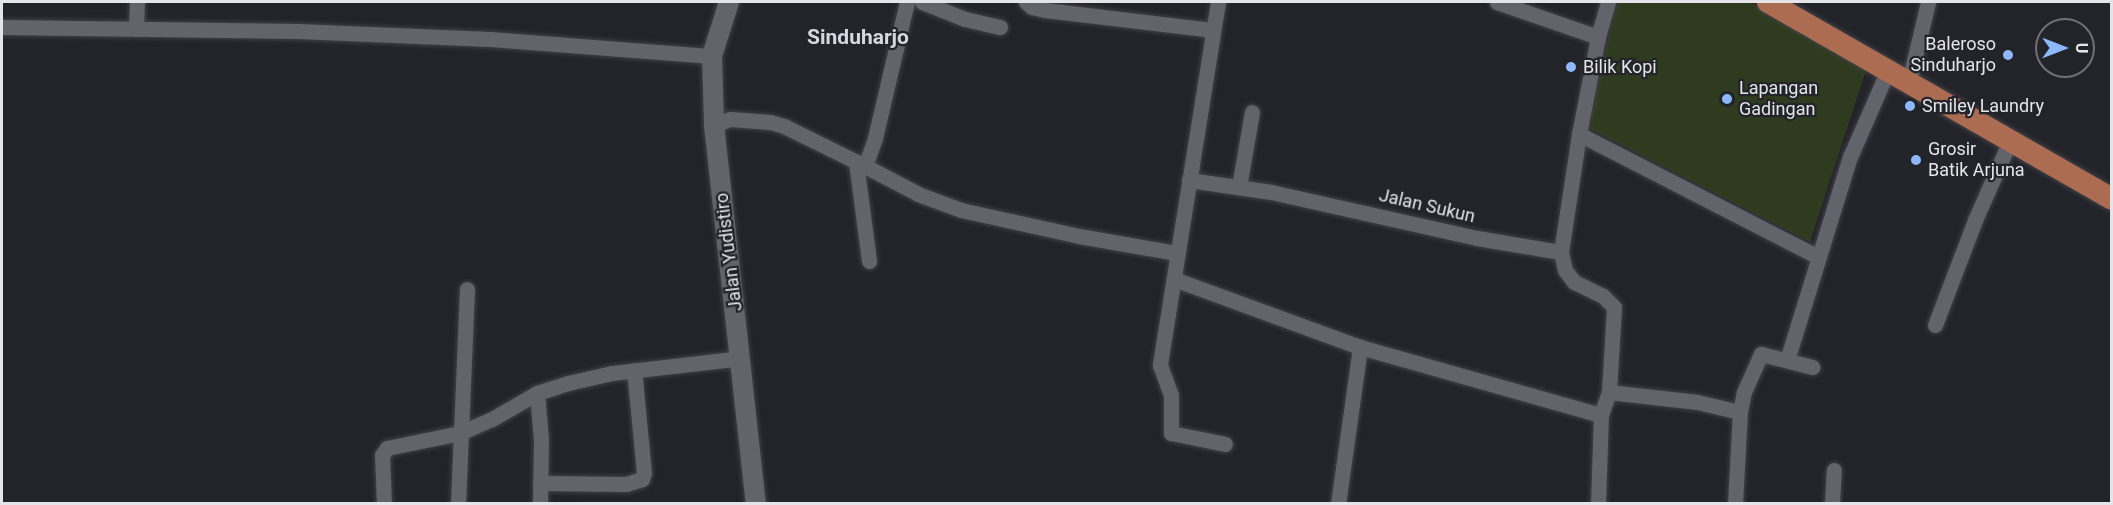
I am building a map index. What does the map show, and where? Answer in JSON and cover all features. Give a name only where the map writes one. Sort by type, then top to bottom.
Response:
[{"type":"main road","points":[[1768,2],[2112,199]]},
{"type":"street","points":[[136,29],[137,2]]},
{"type":"street","name":"Jalan Yudistiro","points":[[729,2],[712,56],[714,125],[756,504]]},
{"type":"street","points":[[869,261],[860,164],[875,138],[907,2]]},
{"type":"street","points":[[922,2],[965,19],[1000,27]]},
{"type":"street","points":[[1026,2],[1032,7],[1045,10],[1212,30]]},
{"type":"street","points":[[1218,2],[1160,365],[1171,394],[1169,430],[1178,436],[1225,444]]},
{"type":"street","points":[[1497,2],[1598,37]]},
{"type":"street","points":[[1598,504],[1601,415],[1609,392],[1614,307],[1603,296],[1574,282],[1564,270],[1561,252],[1579,134],[1598,37],[1608,2]]},
{"type":"street","points":[[1909,82],[1928,2]]},
{"type":"street","points":[[2,27],[297,31],[490,39],[712,56]]},
{"type":"street","points":[[1786,360],[1850,157],[1888,70]]},
{"type":"street","points":[[1239,187],[1252,112]]},
{"type":"street","points":[[714,125],[730,119],[771,122],[784,126],[918,194],[961,210],[1074,235],[1176,254]]},
{"type":"street","points":[[1579,134],[1818,257]]},
{"type":"street","points":[[1935,325],[1975,220],[2010,141]]},
{"type":"street","name":"Jalan Sukun","points":[[1189,180],[1239,187],[1477,238],[1561,252]]},
{"type":"street","points":[[1174,279],[1360,347],[1601,415]]},
{"type":"street","points":[[458,504],[467,289]]},
{"type":"street","points":[[1338,504],[1360,347]]},
{"type":"street","points":[[1735,504],[1740,412],[1744,392],[1761,354],[1812,367]]},
{"type":"street","points":[[384,504],[382,455],[387,448],[460,433],[492,419],[537,393],[568,382],[634,370],[741,358]]},
{"type":"street","points":[[540,483],[626,484],[642,479],[644,473],[634,370]]},
{"type":"street","points":[[1609,392],[1697,402],[1740,412]]},
{"type":"street","points":[[537,393],[541,440],[540,504]]},
{"type":"street","points":[[1832,504],[1834,470]]},
{"type":"green space","name":"Lapangan Gadingan","points":[[1616,2],[1750,2],[1867,67],[1810,242],[1588,128]]},
{"type":"place","name":"Baleroso Sinduharjo","points":[[2008,55]]},
{"type":"place","name":"Bilik Kopi","points":[[1571,67]]},
{"type":"place","name":"Lapangan Gadingan","points":[[1727,99]]},
{"type":"place","name":"Smiley Laundry","points":[[1910,106]]},
{"type":"place","name":"Grosir Batik Arjuna","points":[[1916,160]]},
{"type":"district","name":"Sinduharjo","points":[[858,37]]}]
